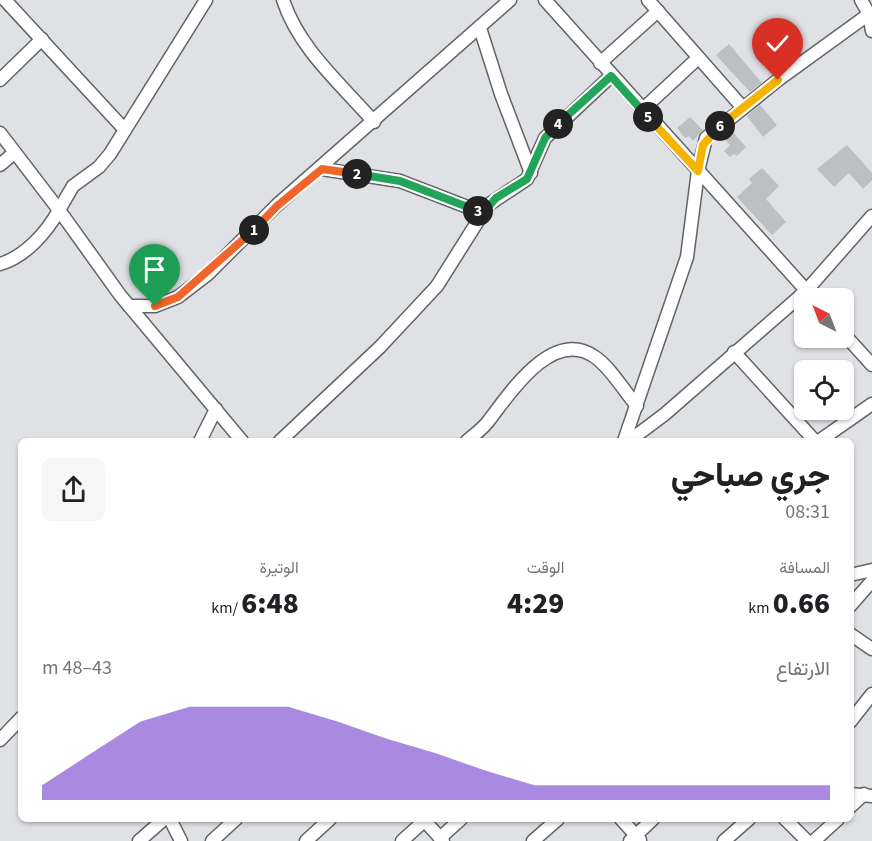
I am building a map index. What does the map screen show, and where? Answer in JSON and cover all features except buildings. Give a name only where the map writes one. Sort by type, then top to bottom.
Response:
[{"type":"street","points":[[5,0],[125,130]]},
{"type":"street","points":[[2,265],[44,233],[69,190],[99,167],[125,130],[206,0]]},
{"type":"street","points":[[283,0],[296,32],[307,47],[374,122]]},
{"type":"street","points":[[129,306],[155,306],[178,297],[207,274],[277,206],[322,169],[510,0]]},
{"type":"street","points":[[545,0],[803,288]]},
{"type":"street","points":[[648,0],[743,108]]},
{"type":"street","points":[[861,0],[869,14],[872,31]]},
{"type":"street","points":[[600,63],[658,11]]},
{"type":"street","points":[[625,438],[687,257],[698,171],[706,138],[869,14]]},
{"type":"street","points":[[480,28],[501,94],[531,173]]},
{"type":"street","points":[[0,80],[42,39]]},
{"type":"street","points":[[642,110],[698,58]]},
{"type":"street","points":[[283,438],[380,348],[437,286],[483,213],[496,198],[521,184],[531,173],[545,138],[611,76]]},
{"type":"street","points":[[0,133],[129,306],[240,438]]},
{"type":"street","points":[[0,165],[14,153]]},
{"type":"street","points":[[322,169],[400,181],[483,213]]},
{"type":"street","points":[[815,288],[872,216]]},
{"type":"street","points":[[633,438],[665,414],[734,352],[794,306]]},
{"type":"street","points":[[854,345],[872,365]]},
{"type":"street","points":[[469,438],[490,419],[520,379],[544,358],[560,352],[574,351],[595,357],[637,406]]},
{"type":"street","points":[[734,352],[814,438]]},
{"type":"street","points":[[821,438],[872,404]]},
{"type":"street","points":[[202,438],[216,409]]},
{"type":"street","points":[[854,574],[872,570]]},
{"type":"street","points":[[854,601],[872,581]]},
{"type":"street","points":[[854,637],[872,649]]},
{"type":"street","points":[[854,717],[872,694]]},
{"type":"street","points":[[0,740],[18,721]]},
{"type":"street","points":[[854,804],[868,795]]},
{"type":"street","points":[[139,841],[161,822]]},
{"type":"street","points":[[172,822],[181,841]]},
{"type":"street","points":[[212,841],[233,822]]},
{"type":"street","points":[[306,841],[327,822]]},
{"type":"street","points":[[402,841],[421,822]]},
{"type":"street","points":[[425,822],[441,839],[458,822]]},
{"type":"street","points":[[533,841],[555,822]]},
{"type":"street","points":[[623,822],[635,839],[650,822]]},
{"type":"street","points":[[724,841],[746,822]]},
{"type":"street","points":[[788,822],[807,841]]},
{"type":"street","points":[[814,841],[835,822]]},
{"type":"route","points":[[155,306],[178,297],[207,274],[277,206],[322,169],[400,181],[483,213],[496,198],[527,179],[545,138],[611,76],[698,171],[706,138],[778,80]]}]
